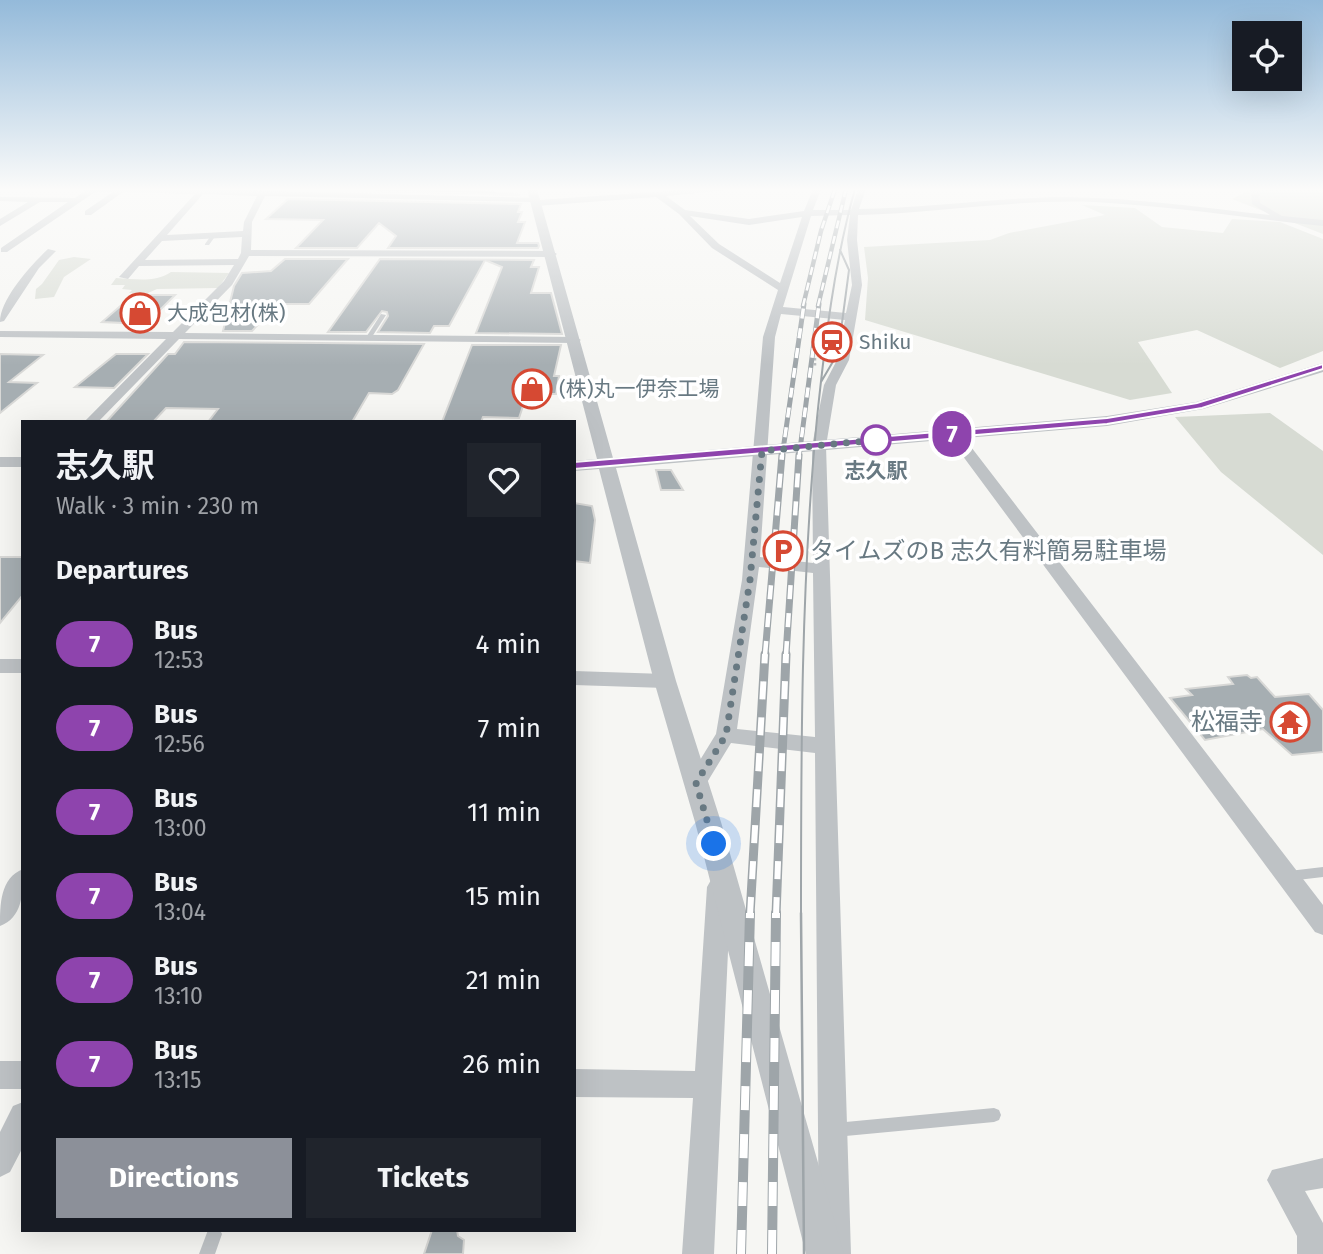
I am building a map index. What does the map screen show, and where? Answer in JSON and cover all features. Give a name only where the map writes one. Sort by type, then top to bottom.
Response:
[{"type":"street","points":[[124,277],[153,248]]},
{"type":"street","points":[[92,420],[228,283],[244,257],[245,248]]},
{"type":"street","points":[[550,248],[665,681],[720,866],[825,1254]]},
{"type":"street","points":[[716,248],[783,289]]},
{"type":"street","points":[[696,783],[726,735],[751,561],[762,451],[769,337],[795,248]]},
{"type":"street","points":[[835,1254],[819,446],[830,386],[843,360],[857,285],[853,248]]},
{"type":"street","points":[[1,250],[27,251]]},
{"type":"street","points":[[1,314],[35,266],[51,251],[39,251]]},
{"type":"street","points":[[138,263],[244,257],[552,254]]},
{"type":"street","points":[[777,310],[851,317]]},
{"type":"street","points":[[0,334],[575,340]]},
{"type":"street","points":[[576,466],[1093,422],[1162,413],[1232,397],[1323,367]]},
{"type":"street","points":[[953,433],[1323,924]]},
{"type":"street","points":[[0,462],[21,462]]},
{"type":"street","points":[[751,561],[822,569]]},
{"type":"street","points":[[0,666],[21,666]]},
{"type":"street","points":[[576,678],[665,681]]},
{"type":"street","points":[[726,735],[826,746]]},
{"type":"street","points":[[698,1254],[720,866]]},
{"type":"street","points":[[0,915],[21,882]]},
{"type":"street","points":[[0,1075],[21,1075]]},
{"type":"street","points":[[576,1083],[706,1085]]},
{"type":"street","points":[[0,1162],[21,1120]]},
{"type":"street","points":[[1313,1254],[1312,1233],[1282,1180],[1323,1173]]},
{"type":"lane","points":[[368,339],[383,315]]},
{"type":"lane","points":[[1288,876],[1323,872]]},
{"type":"lane","points":[[834,1130],[994,1115]]},
{"type":"lane","points":[[206,1254],[214,1234]]},
{"type":"path","points":[[815,366],[816,358]]},
{"type":"shaded area","points":[[864,248],[1323,248],[1323,351],[1280,368],[1197,330],[1138,342],[1172,393],[1130,400],[865,320],[868,278]]},
{"type":"shaded area","points":[[74,257],[91,259],[64,277],[54,297],[35,299],[36,289],[59,260]]},
{"type":"shaded area","points":[[171,272],[229,273],[218,288],[157,289],[148,293],[129,293],[132,290],[122,289],[125,285],[111,285],[116,278],[152,279]]},
{"type":"shaded area","points":[[1270,413],[1323,451],[1323,555],[1221,472],[1175,417]]},
{"type":"building","points":[[388,248],[538,248],[538,248]]},
{"type":"building","points":[[285,259],[348,259],[309,304],[278,304],[252,331],[223,331],[234,286],[242,273],[271,271]]},
{"type":"building","points":[[380,259],[534,260],[531,267],[539,267],[531,293],[551,293],[562,334],[476,333],[502,267],[485,260],[449,326],[434,326],[430,333],[378,332],[388,316],[387,312],[382,311],[366,332],[328,332]]},
{"type":"building","points":[[133,295],[175,295],[146,324],[102,322]]},
{"type":"building","points":[[184,342],[424,344],[398,390],[392,394],[369,393],[353,420],[210,420],[218,409],[166,408],[155,420],[108,420],[168,354],[175,354]]},
{"type":"building","points":[[472,345],[561,345],[554,376],[559,376],[556,394],[527,394],[519,418],[443,420]]},
{"type":"building","points":[[0,354],[43,355],[9,382],[37,383],[0,413]]},
{"type":"building","points":[[116,354],[148,354],[114,388],[75,387]]},
{"type":"building","points":[[656,470],[671,470],[683,490],[661,490]]},
{"type":"building","points":[[576,503],[592,506],[595,520],[590,563],[576,561]]},
{"type":"building","points":[[0,557],[21,557],[21,597],[0,623]]},
{"type":"building","points":[[1247,675],[1251,678],[1257,677],[1275,697],[1309,694],[1323,710],[1323,752],[1292,755],[1263,729],[1205,740],[1170,698],[1192,695],[1186,689],[1233,684],[1228,677]]},
{"type":"building","points":[[431,1232],[457,1232],[464,1240],[463,1254],[424,1254]]},
{"type":"tram line","points":[[801,913],[803,666],[808,542],[820,389],[840,250]]},
{"type":"tram line","points":[[821,382],[838,353],[849,270],[840,250]]},
{"type":"tram line","points":[[801,913],[804,1254]]},
{"type":"railway","points":[[803,306],[817,248]]},
{"type":"railway","points":[[818,306],[832,248]]},
{"type":"railway","points":[[782,457],[804,304]]},
{"type":"railway","points":[[799,457],[819,304]]},
{"type":"railway","points":[[765,655],[782,455]]},
{"type":"railway","points":[[786,655],[799,455]]},
{"type":"railway","points":[[750,915],[765,654]]},
{"type":"railway","points":[[776,915],[786,654]]},
{"type":"railway","points":[[741,1254],[750,913]]},
{"type":"railway","points":[[772,1254],[776,913]]},
{"type":"bus line","name":"7","points":[[576,466],[1107,421],[1162,413],[1232,397],[1323,367]]},
{"type":"place","name":"大成包材(株)","points":[[140,313]]},
{"type":"place","name":"Shiku","points":[[832,342]]},
{"type":"place","name":"(株)丸一伊奈工場","points":[[532,389]]},
{"type":"place","name":"志久駅","points":[[876,440]]},
{"type":"place","name":"タイムズのB 志久有料簡易駐車場","points":[[783,551]]},
{"type":"place","name":"松福寺","points":[[1290,722]]},
{"type":"route","points":[[714,844],[696,783],[726,735],[750,580],[762,451],[876,440]]}]
